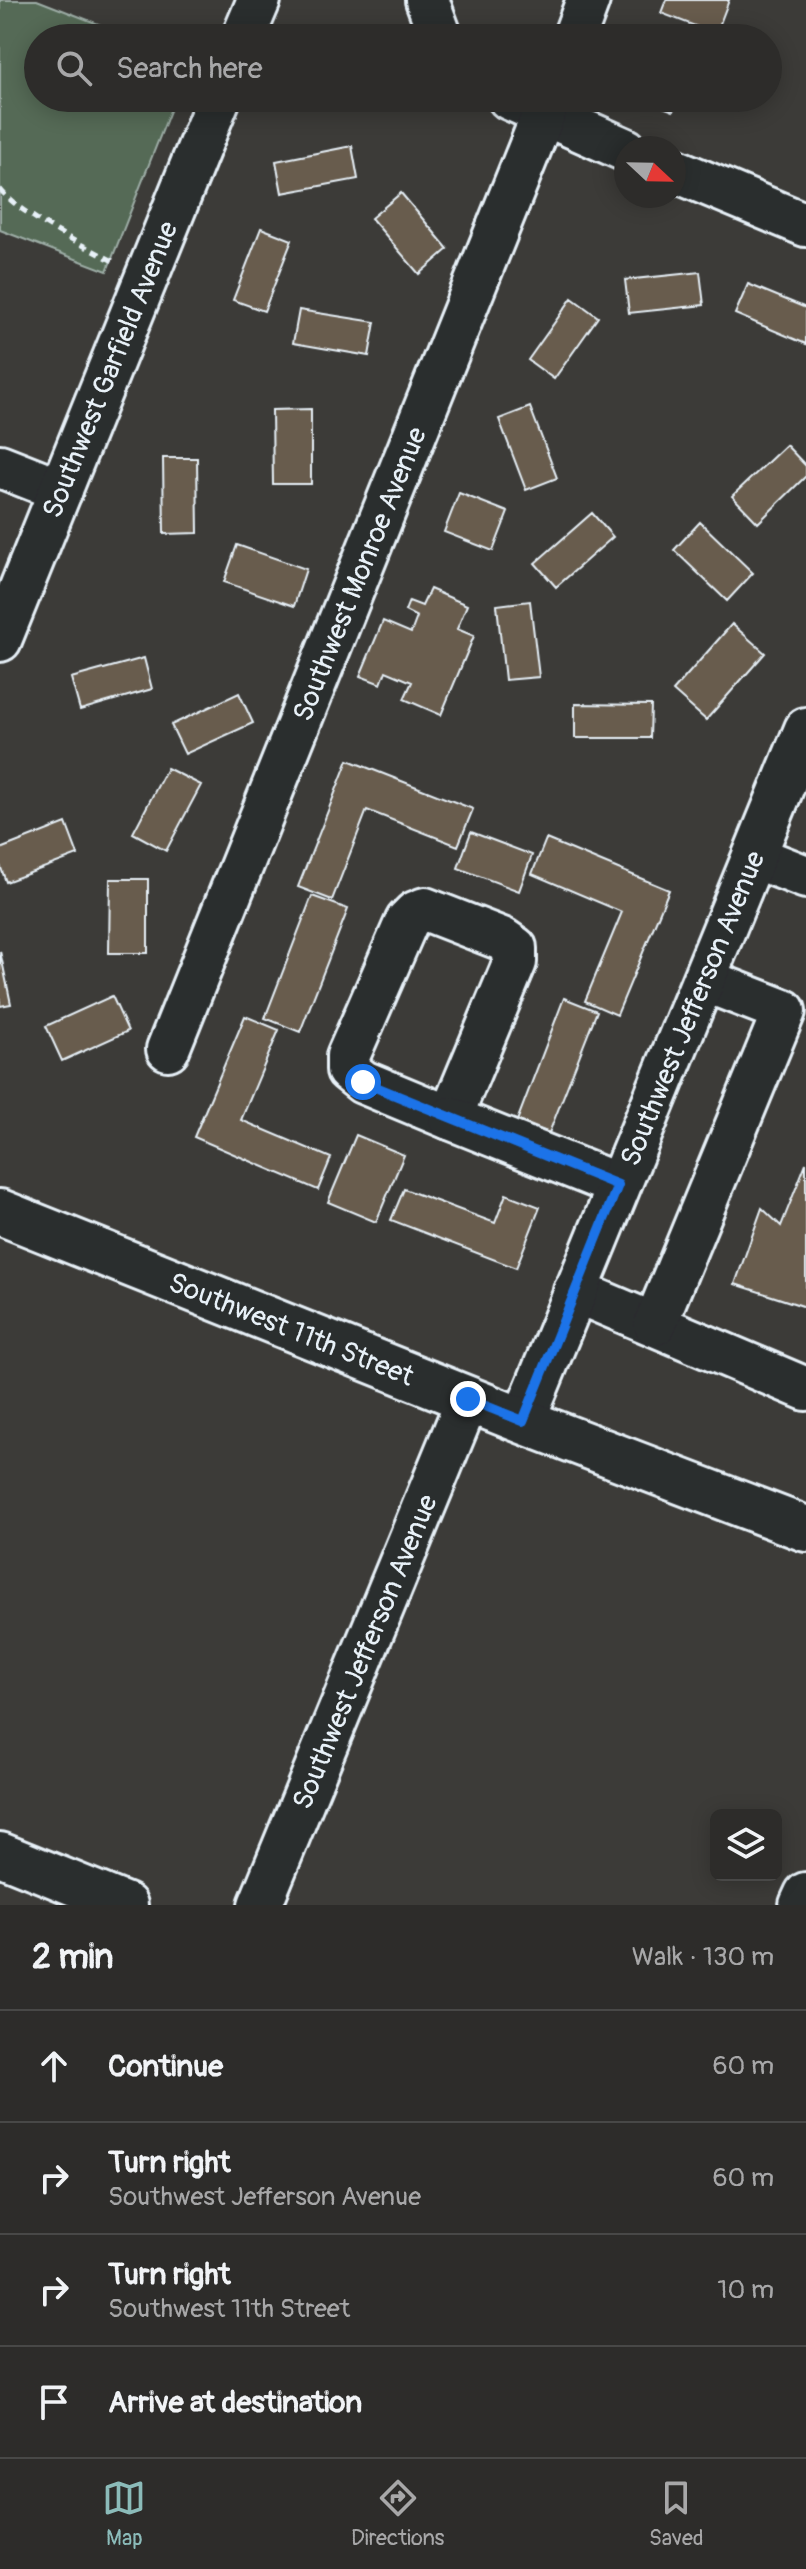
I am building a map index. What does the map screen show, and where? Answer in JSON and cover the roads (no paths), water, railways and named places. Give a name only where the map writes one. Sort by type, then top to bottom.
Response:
[{"type":"main road","name":"Southwest 11th Street","points":[[0,1212],[523,1421],[806,1529]]},
{"type":"street","points":[[249,24],[259,0]]},
{"type":"street","points":[[427,0],[436,24]]},
{"type":"street","points":[[579,24],[588,0]]},
{"type":"street","name":"Southwest Garfield Avenue","points":[[0,640],[213,112]]},
{"type":"street","name":"Southwest Monroe Avenue","points":[[168,1049],[531,112]]},
{"type":"street","points":[[550,112],[614,144]]},
{"type":"street","points":[[686,175],[806,225]]},
{"type":"street","points":[[0,466],[61,490]]},
{"type":"street","name":"Southwest Jefferson Avenue","points":[[523,1421],[806,729]]},
{"type":"street","points":[[755,857],[806,877]]},
{"type":"street","points":[[450,1118],[515,962],[515,948],[502,939],[425,909],[407,921],[348,1056],[348,1070],[363,1082],[450,1118],[618,1185]]},
{"type":"street","points":[[655,1324],[795,1011],[704,980]]},
{"type":"street","points":[[575,1291],[806,1389]]},
{"type":"street","name":"Southwest Jefferson Avenue","points":[[260,1905],[468,1399]]},
{"type":"street","points":[[0,1854],[126,1905]]},
{"type":"street","points":[[801,1905],[806,1894]]}]
